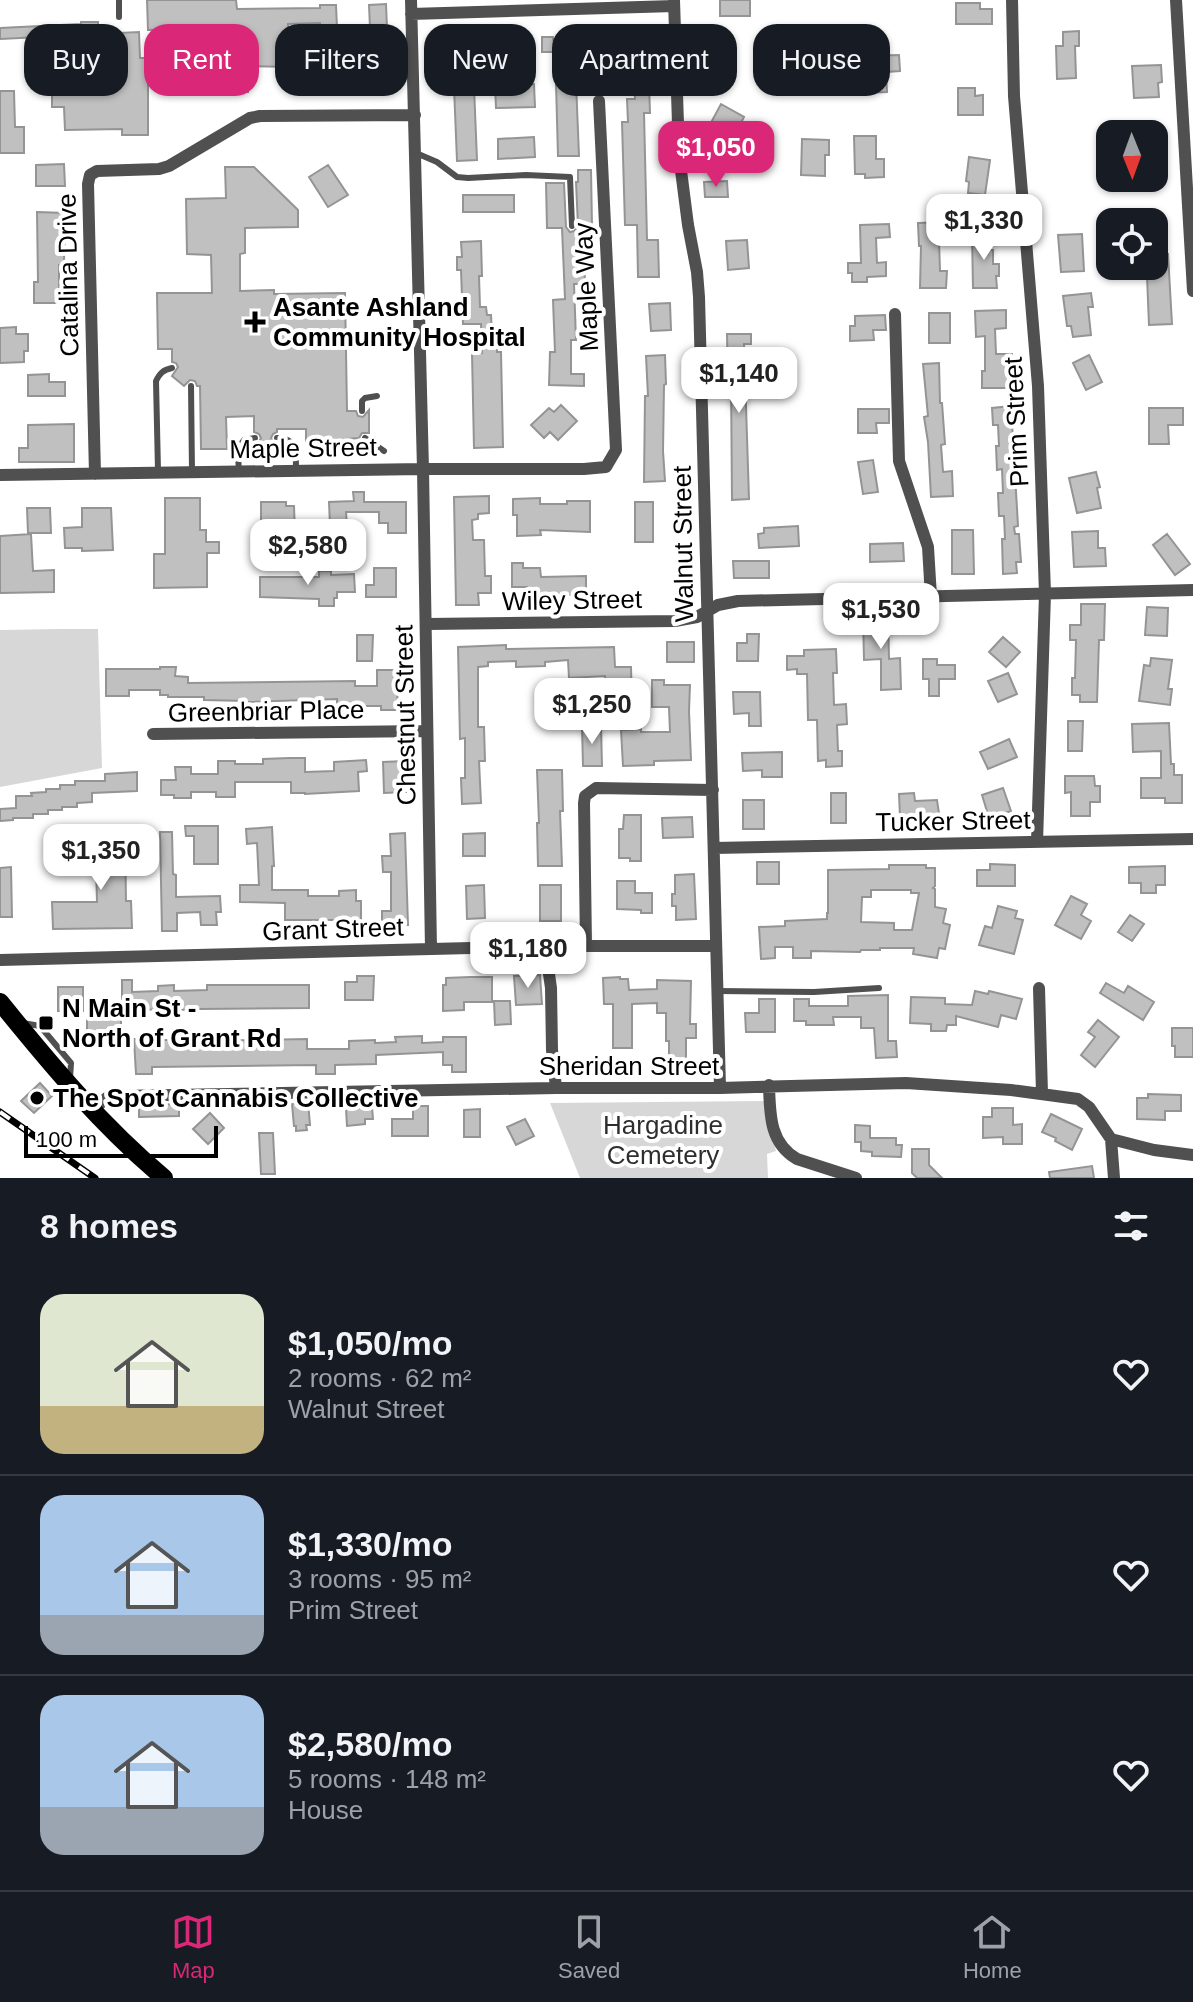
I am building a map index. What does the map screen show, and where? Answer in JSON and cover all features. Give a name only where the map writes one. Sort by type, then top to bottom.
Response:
[{"type":"main road","points":[[0,1002],[92,1110],[164,1178]]},
{"type":"street","name":"Chestnut Street","points":[[411,0],[427,624],[431,949]]},
{"type":"street","name":"Prim Street","points":[[1012,0],[1014,96],[1038,386],[1045,594],[1037,842]]},
{"type":"street","points":[[1176,0],[1193,291]]},
{"type":"street","points":[[411,14],[674,3]]},
{"type":"street","name":"Walnut Street","points":[[674,3],[679,155],[699,297],[720,1088]]},
{"type":"street","name":"Maple Way","points":[[599,101],[616,450],[606,467]]},
{"type":"street","name":"Catalina Drive","points":[[95,474],[90,175],[97,171],[169,166],[240,122],[260,116],[415,115]]},
{"type":"street","points":[[895,314],[899,461],[928,547],[931,597]]},
{"type":"street","name":"Maple Street","points":[[0,475],[606,467]]},
{"type":"street","name":"Wiley Street","points":[[427,624],[675,621],[697,617],[718,605],[738,601],[1193,590]]},
{"type":"street","name":"Greenbriar Place","points":[[153,734],[427,731]]},
{"type":"street","points":[[586,946],[585,796],[596,788],[713,790]]},
{"type":"street","name":"Tucker Street","points":[[714,848],[1193,839]]},
{"type":"street","points":[[545,946],[551,988],[556,1088]]},
{"type":"street","name":"Grant Street","points":[[0,960],[545,946],[715,946]]},
{"type":"street","points":[[1039,988],[1042,1093]]},
{"type":"street","name":"Sheridan Street","points":[[92,1110],[108,1097],[906,1083],[1042,1093],[1078,1099],[1094,1114],[1111,1139]]},
{"type":"street","points":[[769,1085],[772,1126],[779,1144],[789,1155],[856,1178]]},
{"type":"street","points":[[1114,1178],[1111,1139],[1154,1150],[1193,1155]]},
{"type":"lane","points":[[119,0],[119,17]]},
{"type":"lane","points":[[416,153],[437,162],[457,177],[570,177],[572,226]]},
{"type":"lane","points":[[158,473],[156,381],[160,373],[172,368]]},
{"type":"lane","points":[[191,386],[192,472]]},
{"type":"lane","points":[[362,411],[365,398],[377,396]]},
{"type":"lane","points":[[239,472],[240,445],[244,440],[255,438]]},
{"type":"lane","points":[[277,438],[290,441],[294,448],[296,471]]},
{"type":"lane","points":[[365,438],[384,451]]},
{"type":"lane","points":[[716,991],[814,992],[879,988]]},
{"type":"green space","points":[[98,629],[102,768],[0,787],[0,630]]},
{"type":"green space","name":"Hargadine Cemetery","points":[[764,1101],[776,1151],[767,1154],[768,1178],[580,1178],[550,1103]]},
{"type":"building","points":[[147,0],[236,0],[237,9],[336,5],[337,24],[275,24],[275,67],[259,66],[259,24],[148,24]]},
{"type":"building","points":[[720,0],[750,0],[750,16],[720,16]]},
{"type":"building","points":[[956,3],[980,3],[980,9],[992,9],[992,24],[956,24]]},
{"type":"building","points":[[386,4],[387,24],[370,24],[369,5]]},
{"type":"building","points":[[24,27],[24,38],[0,39],[0,28]]},
{"type":"building","points":[[1079,31],[1079,46],[1075,46],[1076,78],[1057,79],[1056,46],[1063,46],[1063,32]]},
{"type":"building","points":[[139,32],[140,58],[144,58],[144,96],[148,96],[148,135],[122,135],[122,129],[65,130],[64,107],[52,107],[52,96],[128,96],[128,33]]},
{"type":"building","points":[[542,37],[552,37],[552,52],[542,52]]},
{"type":"building","points":[[890,55],[899,55],[900,71],[890,72]]},
{"type":"building","points":[[1161,65],[1159,97],[1134,98],[1132,66]]},
{"type":"building","points":[[958,88],[975,88],[975,96],[983,95],[983,115],[958,115]]},
{"type":"building","points":[[0,91],[14,91],[15,127],[24,127],[24,153],[0,153]]},
{"type":"building","points":[[454,96],[474,96],[477,160],[457,161]]},
{"type":"building","points":[[495,96],[535,96],[535,107],[496,108]]},
{"type":"building","points":[[556,96],[577,96],[579,156],[558,156]]},
{"type":"building","points":[[635,96],[649,96],[650,113],[644,113],[647,240],[658,240],[659,277],[638,277],[637,225],[625,225],[622,122],[628,122],[627,99],[635,99]]},
{"type":"building","points":[[721,104],[744,117],[738,129],[731,125],[724,139],[707,130]]},
{"type":"building","points":[[854,136],[876,136],[876,159],[884,159],[884,177],[865,178],[865,174],[855,174]]},
{"type":"building","points":[[534,137],[535,157],[498,159],[498,139]]},
{"type":"building","points":[[802,139],[829,140],[825,176],[801,175]]},
{"type":"building","points":[[969,157],[990,160],[985,195],[968,193]]},
{"type":"building","points":[[64,164],[65,186],[36,186],[36,165]]},
{"type":"building","points":[[328,165],[348,195],[328,207],[309,177]]},
{"type":"building","points":[[225,167],[254,167],[298,210],[298,227],[245,228],[245,253],[240,254],[240,291],[345,293],[347,411],[356,411],[358,416],[363,417],[369,410],[369,433],[347,439],[347,445],[310,445],[309,440],[306,441],[306,429],[277,429],[271,438],[277,444],[255,444],[261,438],[254,432],[254,416],[226,417],[227,449],[201,449],[200,386],[190,380],[184,386],[172,376],[178,367],[172,362],[172,349],[158,349],[157,293],[212,293],[211,255],[187,254],[186,199],[226,198]]},
{"type":"building","points":[[578,170],[591,170],[592,226],[583,226],[585,284],[574,284],[576,340],[571,340],[571,374],[584,374],[584,386],[549,385],[550,352],[555,352],[553,300],[565,299],[562,228],[547,228],[546,183],[564,183],[566,227],[570,232],[574,231],[578,226]]},
{"type":"building","points":[[727,181],[728,197],[705,197],[704,182]]},
{"type":"building","points":[[463,195],[514,195],[514,212],[463,212]]},
{"type":"building","points":[[37,212],[65,213],[64,265],[59,265],[59,303],[34,303],[34,282],[38,282]]},
{"type":"building","points":[[946,222],[947,239],[939,240],[940,271],[947,271],[946,288],[920,288],[918,223]]},
{"type":"building","points":[[889,224],[890,237],[876,238],[877,263],[886,262],[886,276],[867,277],[867,282],[852,282],[848,263],[861,263],[860,225]]},
{"type":"building","points":[[972,233],[990,233],[993,264],[999,264],[997,288],[973,288]]},
{"type":"building","points":[[1082,234],[1084,271],[1061,272],[1058,235]]},
{"type":"building","points":[[747,240],[749,268],[728,270],[726,241]]},
{"type":"building","points":[[481,241],[480,307],[486,307],[487,315],[491,315],[492,334],[497,333],[497,352],[501,352],[503,447],[474,448],[472,353],[482,353],[481,324],[463,324],[461,270],[457,270],[457,257],[462,257],[461,242]]},
{"type":"building","points":[[1168,254],[1172,324],[1149,325],[1147,280],[1168,280]]},
{"type":"building","points":[[1091,293],[1093,307],[1088,307],[1091,335],[1073,337],[1071,326],[1067,326],[1063,296]]},
{"type":"building","points":[[670,303],[671,330],[651,331],[649,304]]},
{"type":"building","points":[[1006,310],[1006,328],[995,329],[996,354],[1012,354],[1014,388],[982,388],[985,336],[976,337],[975,311]]},
{"type":"building","points":[[929,313],[950,313],[950,343],[929,343]]},
{"type":"building","points":[[885,315],[886,330],[873,330],[874,340],[850,341],[850,326],[855,326],[855,316]]},
{"type":"building","points":[[16,327],[16,334],[28,334],[28,351],[24,351],[24,362],[0,363],[0,328]]},
{"type":"building","points":[[727,334],[751,334],[751,344],[744,344],[749,499],[732,500],[731,379],[728,379]]},
{"type":"building","points":[[665,355],[665,481],[644,482],[645,396],[648,396],[646,356]]},
{"type":"building","points":[[1089,355],[1102,382],[1086,390],[1073,363]]},
{"type":"building","points":[[939,363],[945,444],[941,445],[943,472],[952,471],[953,496],[931,497],[923,364]]},
{"type":"building","points":[[49,374],[49,382],[65,382],[65,396],[28,396],[28,375]]},
{"type":"building","points":[[561,405],[577,421],[558,440],[550,432],[544,438],[531,425],[549,408],[554,412]]},
{"type":"building","points":[[1011,406],[1018,526],[1014,527],[1015,534],[1019,534],[1021,562],[1016,562],[1017,573],[1003,574],[1004,516],[999,516],[998,493],[1003,493],[1002,469],[997,470],[998,425],[993,425],[992,408]]},
{"type":"building","points":[[1149,408],[1183,408],[1183,425],[1168,425],[1169,444],[1149,444]]},
{"type":"building","points":[[858,409],[889,409],[889,423],[876,423],[877,433],[858,433]]},
{"type":"building","points":[[74,424],[74,462],[19,462],[19,448],[28,448],[28,425]]},
{"type":"building","points":[[873,460],[878,492],[863,494],[858,462]]},
{"type":"building","points":[[1096,472],[1101,508],[1077,513],[1069,478]]},
{"type":"building","points":[[353,492],[364,492],[364,502],[406,502],[406,533],[388,533],[388,523],[379,523],[379,512],[346,512],[347,526],[330,526],[329,502],[354,501]]},
{"type":"building","points":[[489,496],[489,513],[478,514],[478,519],[472,520],[473,540],[484,540],[485,576],[491,576],[491,593],[478,593],[479,605],[456,605],[454,497]]},
{"type":"building","points":[[165,498],[200,498],[200,530],[206,530],[206,542],[219,542],[219,553],[207,553],[207,587],[154,588],[154,554],[165,554]]},
{"type":"building","points":[[540,498],[540,504],[590,501],[590,532],[540,530],[541,535],[517,536],[513,499]]},
{"type":"building","points":[[261,502],[286,502],[286,506],[294,506],[295,534],[284,535],[284,523],[261,523]]},
{"type":"building","points":[[635,502],[653,502],[653,542],[635,542]]},
{"type":"building","points":[[27,508],[50,508],[51,533],[28,533]]},
{"type":"building","points":[[82,508],[111,508],[113,550],[65,548],[64,528],[82,527]]},
{"type":"building","points":[[798,526],[799,546],[759,548],[758,534],[764,533],[764,528]]},
{"type":"building","points":[[952,530],[973,530],[974,574],[952,574]]},
{"type":"building","points":[[1098,531],[1098,548],[1105,548],[1106,566],[1074,567],[1072,532]]},
{"type":"building","points":[[31,534],[33,571],[54,570],[54,592],[0,593],[0,536]]},
{"type":"building","points":[[1167,534],[1190,564],[1175,575],[1153,545]]},
{"type":"building","points":[[903,543],[904,561],[870,562],[870,544]]},
{"type":"building","points":[[733,561],[769,561],[769,578],[734,578]]},
{"type":"building","points":[[512,563],[523,563],[523,568],[540,568],[541,577],[586,576],[586,594],[527,599],[527,587],[512,587]]},
{"type":"building","points":[[374,568],[396,568],[396,597],[366,597],[366,585],[374,585]]},
{"type":"building","points":[[319,571],[331,571],[331,575],[354,574],[355,592],[337,592],[334,606],[319,606],[319,599],[260,597],[260,577],[319,577]]},
{"type":"building","points":[[1081,604],[1105,604],[1104,640],[1099,640],[1097,702],[1080,702],[1080,695],[1072,695],[1076,640],[1070,640],[1070,625],[1081,625]]},
{"type":"building","points":[[1147,607],[1168,608],[1167,636],[1145,635]]},
{"type":"building","points":[[888,616],[889,659],[900,658],[901,689],[881,690],[881,659],[864,660],[863,617]]},
{"type":"building","points":[[747,634],[759,634],[758,661],[737,661],[737,643],[747,643]]},
{"type":"building","points":[[357,635],[373,635],[372,661],[357,661]]},
{"type":"building","points":[[1003,637],[1020,652],[1006,667],[989,652]]},
{"type":"building","points":[[667,642],[694,642],[694,662],[667,662]]},
{"type":"building","points":[[506,645],[506,649],[614,647],[615,667],[631,667],[632,701],[618,702],[618,695],[606,696],[605,676],[569,678],[568,660],[545,662],[545,666],[516,667],[516,661],[488,662],[488,666],[478,667],[478,727],[484,727],[485,761],[479,761],[481,803],[462,804],[465,738],[460,739],[458,647]]},
{"type":"building","points":[[836,649],[834,705],[846,704],[847,724],[837,725],[842,766],[826,767],[826,760],[818,761],[817,720],[808,720],[807,674],[797,674],[797,669],[787,670],[787,656],[804,656],[804,650]]},
{"type":"building","points":[[1151,658],[1172,660],[1168,689],[1172,689],[1170,705],[1139,701],[1144,665],[1150,666]]},
{"type":"building","points":[[923,659],[937,659],[937,665],[955,665],[955,679],[939,679],[939,696],[929,696],[929,679],[923,679]]},
{"type":"building","points":[[176,667],[175,676],[188,677],[188,683],[355,681],[355,686],[377,686],[377,670],[403,670],[403,687],[397,687],[398,710],[381,710],[381,706],[337,706],[337,699],[246,702],[168,697],[160,695],[160,690],[129,690],[129,696],[106,696],[106,669]]},
{"type":"building","points":[[1008,673],[1017,694],[998,702],[988,681]]},
{"type":"building","points":[[652,680],[664,680],[664,685],[690,685],[691,760],[623,766],[621,730],[670,732],[669,707],[652,707]]},
{"type":"building","points":[[733,692],[760,692],[761,726],[749,726],[749,713],[734,714]]},
{"type":"building","points":[[1068,721],[1083,721],[1082,751],[1068,751]]},
{"type":"building","points":[[1169,723],[1171,764],[1174,764],[1174,775],[1182,775],[1182,803],[1165,803],[1165,798],[1141,798],[1141,778],[1161,778],[1161,751],[1133,752],[1132,724]]},
{"type":"building","points":[[582,725],[601,725],[602,766],[583,766]]},
{"type":"building","points":[[1009,739],[1017,757],[988,769],[980,752]]},
{"type":"building","points":[[782,752],[782,777],[762,777],[762,770],[743,771],[742,753]]},
{"type":"building","points":[[305,758],[305,772],[334,771],[334,762],[366,760],[367,771],[358,772],[359,791],[291,793],[291,782],[235,782],[235,797],[216,797],[216,792],[191,792],[191,798],[161,795],[161,780],[176,780],[175,767],[191,767],[191,774],[218,774],[218,761],[263,764],[263,759]]},
{"type":"building","points":[[405,761],[406,792],[384,793],[383,762]]},
{"type":"building","points":[[537,770],[562,770],[562,866],[538,866]]},
{"type":"building","points":[[137,772],[137,791],[92,793],[92,802],[77,803],[77,807],[48,810],[48,814],[33,814],[33,818],[0,821],[0,809],[16,808],[16,796],[32,796],[31,793],[46,792],[46,789],[60,789],[60,785],[75,785],[75,781],[105,781],[105,774]]},
{"type":"building","points":[[1065,776],[1094,776],[1095,786],[1100,786],[1100,802],[1090,802],[1090,816],[1071,816],[1071,792],[1065,793]]},
{"type":"building","points":[[1003,788],[1011,811],[989,818],[982,795]]},
{"type":"building","points":[[831,793],[846,793],[846,823],[831,823]]},
{"type":"building","points":[[914,793],[915,801],[937,800],[940,820],[912,821],[912,816],[900,817],[899,794]]},
{"type":"building","points":[[743,800],[764,800],[764,829],[743,829]]},
{"type":"building","points":[[624,815],[641,815],[641,861],[619,858],[619,829],[623,829]]},
{"type":"building","points":[[692,817],[693,837],[663,838],[662,818]]},
{"type":"building","points":[[185,826],[218,826],[218,864],[194,864],[194,836],[186,836]]},
{"type":"building","points":[[272,827],[272,890],[308,890],[308,896],[339,896],[339,891],[356,890],[356,901],[361,901],[361,920],[285,920],[285,903],[240,902],[240,885],[259,885],[257,843],[247,844],[246,829]]},
{"type":"building","points":[[160,832],[172,832],[176,897],[220,896],[221,912],[216,912],[217,925],[201,925],[200,912],[177,913],[177,931],[162,931]]},
{"type":"building","points":[[95,833],[125,833],[126,901],[131,901],[132,928],[53,929],[52,902],[97,902]]},
{"type":"building","points":[[405,833],[408,925],[382,926],[382,911],[391,911],[391,872],[383,872],[382,856],[391,856],[390,834]]},
{"type":"building","points":[[485,833],[485,856],[463,856],[463,834]]},
{"type":"building","points":[[757,862],[779,862],[779,884],[757,884]]},
{"type":"building","points":[[990,864],[1015,865],[1015,886],[977,886],[977,870],[990,870]]},
{"type":"building","points":[[889,865],[926,865],[926,868],[935,868],[935,907],[946,909],[943,923],[950,925],[945,949],[939,948],[937,958],[913,954],[914,948],[880,948],[860,952],[811,951],[811,958],[793,958],[793,947],[775,947],[775,958],[761,959],[759,927],[785,926],[785,921],[827,919],[828,870],[889,869]],"holes":[[[871,890],[911,890],[911,893],[919,893],[912,930],[894,930],[894,923],[861,922],[862,897],[871,897]]]},
{"type":"building","points":[[1165,866],[1165,885],[1156,885],[1156,893],[1141,893],[1141,883],[1129,883],[1129,867]]},
{"type":"building","points":[[11,867],[12,917],[0,917],[0,868]]},
{"type":"building","points":[[694,874],[696,919],[676,920],[676,906],[672,906],[675,875]]},
{"type":"building","points":[[617,881],[635,881],[635,893],[652,893],[652,913],[617,909]]},
{"type":"building","points":[[484,885],[485,918],[467,919],[466,886]]},
{"type":"building","points":[[540,885],[561,885],[561,921],[540,921]]},
{"type":"building","points":[[1071,896],[1087,904],[1081,915],[1091,921],[1081,939],[1055,925]]},
{"type":"building","points":[[998,906],[1017,911],[1015,918],[1023,920],[1014,954],[979,945],[985,926],[992,928]]},
{"type":"building","points":[[1130,915],[1144,924],[1132,941],[1118,932]]},
{"type":"building","points":[[540,975],[542,1004],[516,1005],[514,976]]},
{"type":"building","points":[[357,976],[374,976],[373,1000],[345,1000],[345,982],[357,982]]},
{"type":"building","points":[[492,977],[492,1002],[464,1002],[464,1010],[443,1011],[446,978]]},
{"type":"building","points":[[603,978],[628,979],[629,990],[657,989],[657,980],[691,981],[690,1024],[696,1024],[696,1038],[686,1038],[686,1058],[669,1058],[666,1013],[657,1013],[657,1003],[632,1004],[632,1048],[613,1048],[613,1004],[604,1004]]},
{"type":"building","points":[[122,980],[132,980],[132,992],[158,991],[158,986],[174,985],[174,991],[207,990],[207,985],[309,985],[309,1008],[137,1009],[137,1016],[122,1016]]},
{"type":"building","points":[[1106,983],[1124,993],[1128,986],[1154,1002],[1143,1020],[1100,993]]},
{"type":"building","points":[[58,987],[83,987],[83,1011],[58,1011]]},
{"type":"building","points":[[975,991],[1022,999],[1016,1019],[1001,1015],[998,1027],[956,1016],[956,1025],[947,1025],[946,1031],[931,1031],[931,1024],[910,1023],[911,997],[945,998],[945,1004],[972,1005]]},
{"type":"building","points":[[888,995],[888,1041],[896,1041],[897,1057],[876,1058],[874,1028],[861,1028],[861,1017],[833,1017],[834,1025],[806,1025],[806,1021],[794,1021],[794,999],[809,999],[809,1006],[848,1006],[848,996]]},
{"type":"building","points":[[759,999],[775,999],[775,1032],[746,1032],[745,1013],[759,1013]]},
{"type":"building","points":[[494,1001],[510,1001],[511,1024],[495,1025]]},
{"type":"building","points":[[87,1019],[121,1019],[121,1034],[87,1035]]},
{"type":"building","points":[[1098,1020],[1119,1037],[1095,1067],[1081,1055],[1095,1037],[1088,1032]]},
{"type":"building","points":[[1172,1028],[1193,1028],[1193,1057],[1175,1057]]},
{"type":"building","points":[[422,1036],[422,1043],[443,1042],[443,1037],[466,1037],[466,1072],[452,1072],[452,1065],[443,1065],[443,1052],[376,1055],[376,1064],[335,1065],[335,1074],[316,1074],[316,1065],[152,1067],[152,1074],[136,1074],[134,1039],[307,1039],[307,1049],[349,1049],[349,1041],[396,1042],[395,1037]]},
{"type":"building","name":"The Spot Cannabis Collective","points":[[40,1083],[52,1096],[34,1113],[21,1101]]},
{"type":"building","points":[[1148,1094],[1181,1095],[1181,1111],[1165,1111],[1165,1120],[1137,1119],[1137,1098],[1148,1098]]},
{"type":"building","points":[[308,1102],[310,1125],[306,1125],[307,1130],[296,1131],[292,1104]]},
{"type":"building","points":[[179,1104],[179,1116],[139,1117],[139,1105]]},
{"type":"building","points":[[413,1106],[428,1106],[428,1136],[392,1136],[392,1119],[413,1119]]},
{"type":"building","points":[[372,1107],[373,1119],[365,1119],[365,1124],[347,1126],[346,1109]]},
{"type":"building","points":[[992,1108],[1013,1108],[1013,1125],[1022,1124],[1022,1144],[1003,1144],[1003,1137],[983,1138],[983,1117],[992,1117]]},
{"type":"building","points":[[480,1109],[480,1137],[464,1137],[464,1110]]},
{"type":"building","points":[[210,1113],[224,1128],[208,1144],[193,1129]]},
{"type":"building","points":[[1051,1114],[1082,1129],[1072,1150],[1042,1132]]},
{"type":"building","points":[[525,1119],[534,1136],[516,1145],[507,1127]]},
{"type":"building","points":[[855,1125],[870,1126],[870,1138],[896,1138],[896,1145],[902,1145],[901,1157],[872,1156],[872,1152],[861,1151],[861,1142],[855,1142]]},
{"type":"building","points":[[259,1133],[273,1133],[275,1174],[261,1174]]},
{"type":"building","points":[[912,1149],[929,1149],[929,1165],[942,1178],[917,1178],[912,1173]]},
{"type":"building","points":[[1092,1166],[1094,1178],[1050,1178],[1049,1172]]},
{"type":"railway","points":[[0,1112],[95,1178]]},
{"type":"place","name":"Asante Ashland Community Hospital","points":[[255,322]]},
{"type":"place","name":"N Main St - North of Grant Rd","points":[[46,1023]]},
{"type":"place","name":"The Spot Cannabis Collective","points":[[37,1098]]}]
